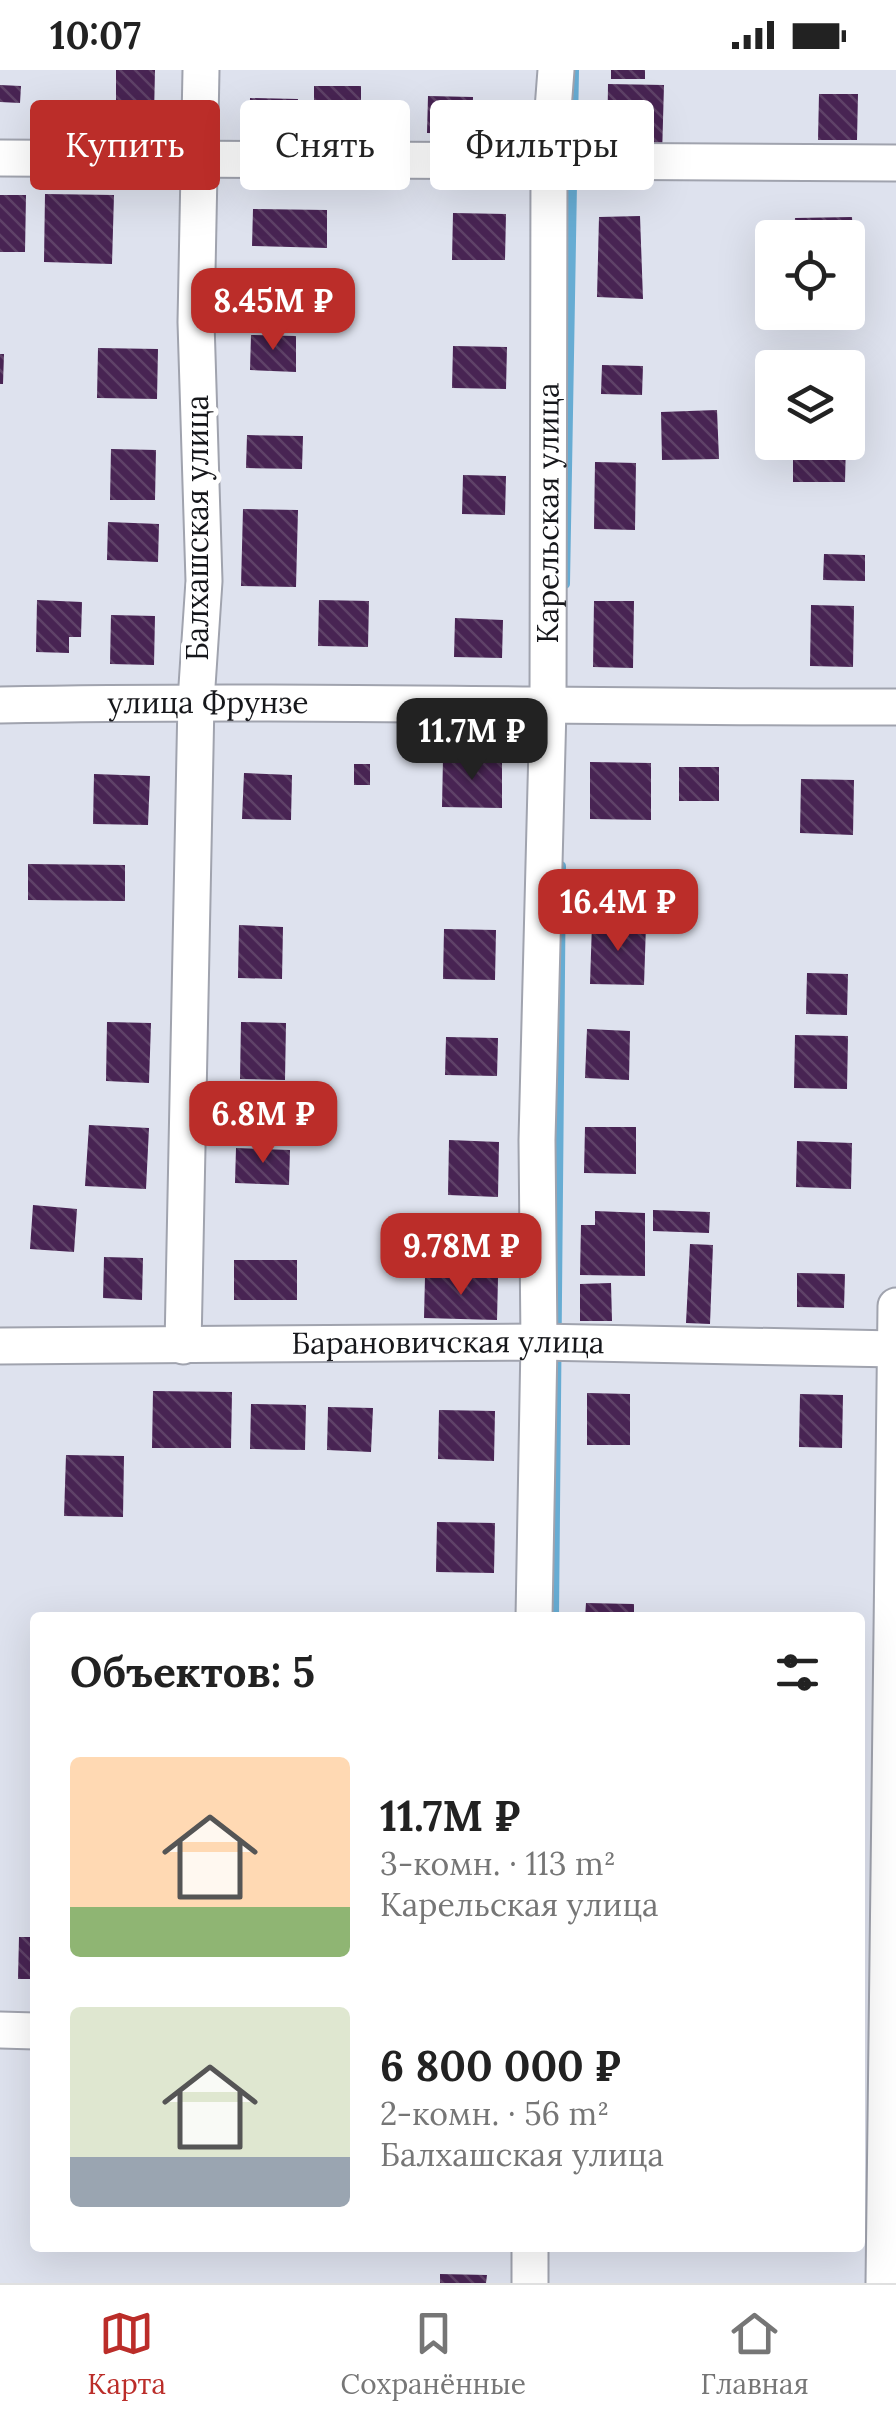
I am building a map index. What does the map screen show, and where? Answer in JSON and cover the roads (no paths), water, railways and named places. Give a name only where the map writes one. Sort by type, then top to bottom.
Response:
[{"type":"street","name":"Балхашская улица","points":[[200,100],[201,70]]},
{"type":"street","name":"Карельская улица","points":[[554,100],[556,70]]},
{"type":"street","points":[[0,158],[30,158]]},
{"type":"street","points":[[220,160],[430,161]]},
{"type":"street","points":[[654,162],[896,163]]},
{"type":"street","name":"Балхашская улица","points":[[183,1346],[196,701],[204,581],[196,322],[198,190]]},
{"type":"street","name":"Карельская улица","points":[[534,1612],[539,1342],[537,1140],[548,708],[549,190]]},
{"type":"street","name":"улица Фрунзе","points":[[0,705],[196,701],[548,708],[896,707]]},
{"type":"street","points":[[884,2283],[881,2042],[896,1306]]},
{"type":"street","name":"Барановичская улица","points":[[0,1346],[539,1342],[896,1349]]},
{"type":"street","points":[[0,2030],[30,2031]]},
{"type":"street","points":[[530,2252],[530,2283]]},
{"type":"waterway","points":[[565,584],[574,70]]},
{"type":"waterway","points":[[554,1612],[561,866]]}]
